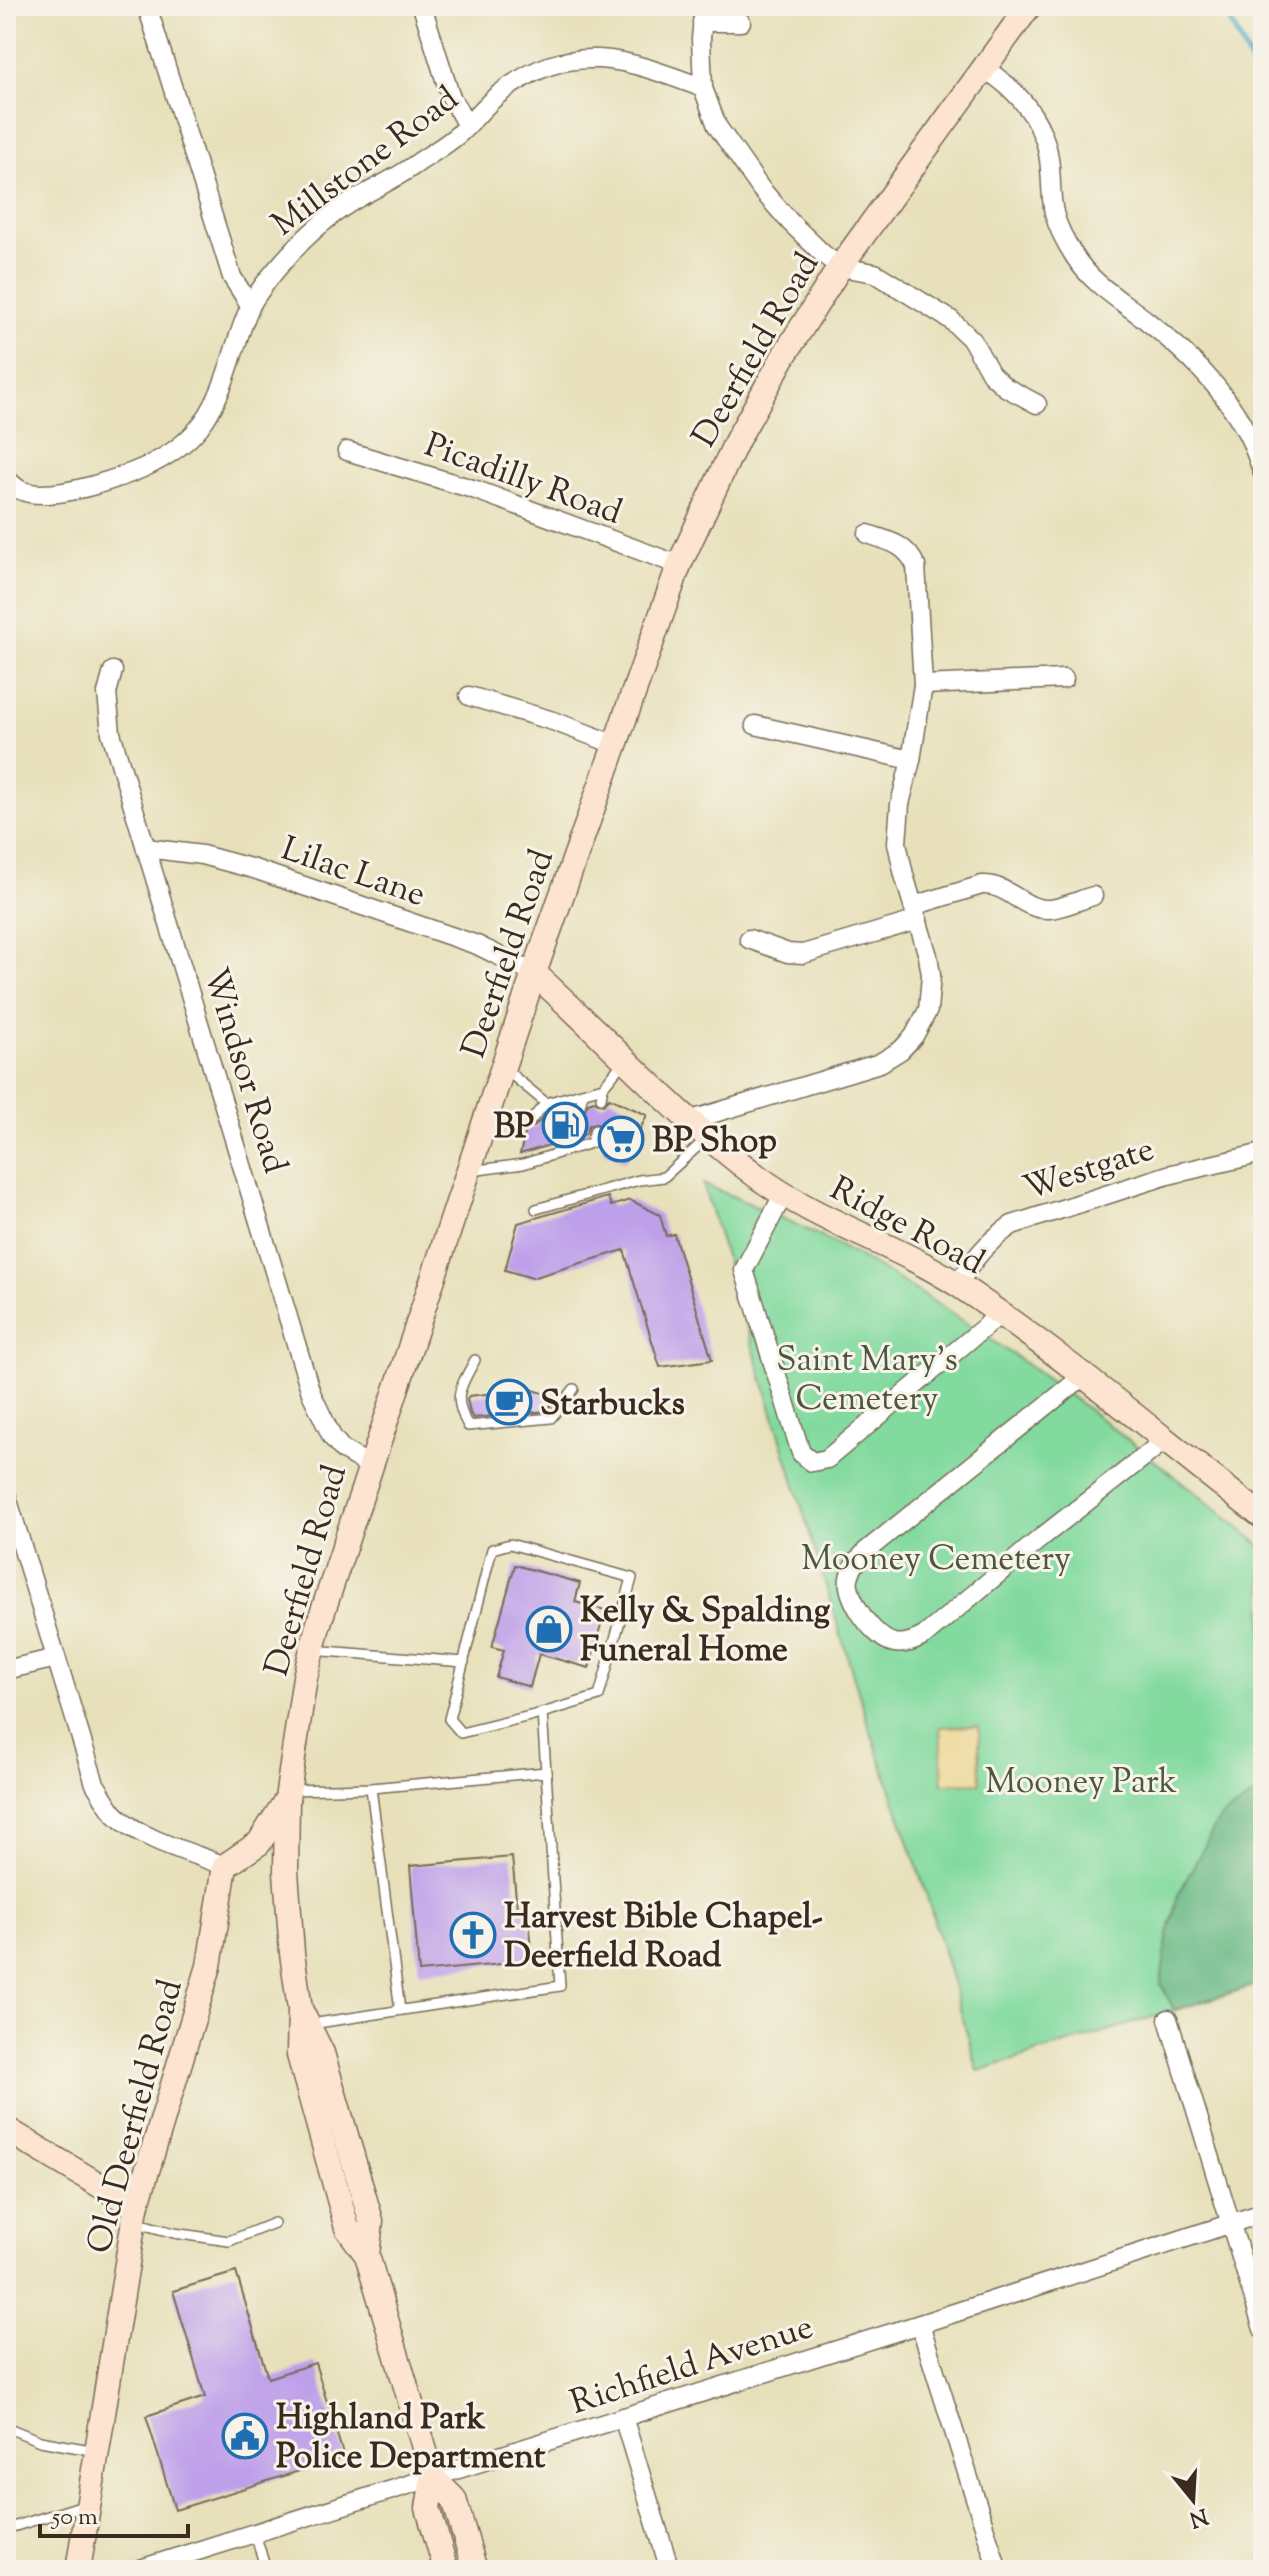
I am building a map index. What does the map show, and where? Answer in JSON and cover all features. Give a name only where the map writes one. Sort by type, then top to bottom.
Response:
[{"type":"main road","name":"Deerfield Road","points":[[446,2570],[428,2508],[433,2478],[367,2255],[347,2228],[299,2055],[304,2016],[292,1953],[286,1872],[287,1795],[305,1677],[370,1466],[534,973],[679,565],[737,440],[785,354],[840,267],[1029,6]]},
{"type":"main road","name":"Ridge Road","points":[[534,973],[688,1121],[783,1195],[958,1285],[1263,1517]]},
{"type":"main road","points":[[225,1866],[259,1843],[287,1795]]},
{"type":"main road","name":"Old Deerfield Road","points":[[78,2570],[134,2215],[209,1966],[225,1866]]},
{"type":"main road","points":[[6,2129],[134,2215]]},
{"type":"main road","name":"Deerfield Road","points":[[433,2478],[454,2499],[475,2570]]},
{"type":"street","points":[[147,6],[232,277],[250,305]]},
{"type":"street","points":[[422,6],[450,95],[467,126]]},
{"type":"street","points":[[741,22],[703,14],[703,88],[717,126],[761,189],[791,223],[840,267],[875,273],[951,320],[972,340],[991,374],[1005,387],[1037,404]]},
{"type":"street","name":"Millstone Road","points":[[6,478],[22,491],[61,494],[148,467],[178,448],[204,421],[250,305],[281,264],[312,232],[349,204],[391,181],[457,136],[497,95],[528,75],[555,64],[584,59],[616,59],[703,88]]},
{"type":"street","points":[[983,68],[1016,93],[1045,141],[1054,213],[1064,240],[1081,266],[1209,378],[1247,433],[1263,473]]},
{"type":"street","name":"Picadilly Road","points":[[347,451],[476,490],[679,565]]},
{"type":"street","points":[[688,1121],[866,1069],[901,1050],[914,1036],[928,1010],[931,975],[928,956],[897,843],[900,804],[911,760],[923,685],[916,566],[910,554],[898,545],[868,534]]},
{"type":"street","name":"Windsor Road","points":[[113,671],[107,693],[111,733],[311,1393],[332,1437],[343,1450],[370,1466]]},
{"type":"street","points":[[923,685],[1064,679]]},
{"type":"street","points":[[469,696],[553,721],[614,744]]},
{"type":"street","points":[[755,725],[911,760]]},
{"type":"street","name":"Lilac Lane","points":[[146,848],[202,855],[254,869],[477,945],[534,973]]},
{"type":"street","points":[[749,939],[788,953],[803,954],[982,885],[994,884],[1039,908],[1050,909],[1093,896]]},
{"type":"street","name":"Westgate","points":[[958,1285],[990,1240],[1012,1225],[1168,1175],[1263,1153]]},
{"type":"street","points":[[783,1195],[744,1270],[801,1453],[812,1462],[827,1459],[999,1315]]},
{"type":"street","points":[[1082,1377],[866,1551],[854,1565],[849,1578],[849,1594],[884,1640],[911,1642],[924,1636],[1042,1537],[1164,1441]]},
{"type":"street","points":[[6,1494],[95,1784],[114,1814],[142,1833],[225,1866]]},
{"type":"street","points":[[6,1670],[56,1658]]},
{"type":"street","points":[[1168,2019],[1263,2329]]},
{"type":"street","name":"Richfield Avenue","points":[[137,2570],[1263,2213]]},
{"type":"street","points":[[920,2324],[998,2570]]},
{"type":"street","points":[[623,2417],[670,2570]]},
{"type":"lane","points":[[601,1098],[603,1087],[626,1060]]},
{"type":"lane","points":[[503,1068],[546,1103]]},
{"type":"lane","points":[[531,1120],[546,1103],[603,1087]]},
{"type":"lane","points":[[580,1106],[583,1093]]},
{"type":"lane","points":[[556,1113],[559,1099]]},
{"type":"lane","points":[[468,1172],[523,1164],[591,1143],[595,1130]]},
{"type":"lane","points":[[569,1150],[573,1136]]},
{"type":"lane","points":[[536,1209],[639,1180],[664,1177],[709,1137]]},
{"type":"lane","points":[[547,1156],[550,1143]]},
{"type":"lane","points":[[523,1164],[525,1152]]},
{"type":"lane","points":[[475,1360],[461,1386],[458,1407],[468,1426],[551,1418],[574,1389]]},
{"type":"lane","points":[[510,1544],[632,1578],[599,1696],[542,1713],[461,1733],[449,1719],[492,1549],[510,1544]]},
{"type":"lane","points":[[312,1650],[464,1662]]},
{"type":"lane","points":[[304,2016],[400,2010],[560,1986],[542,1713]]},
{"type":"lane","points":[[287,1795],[546,1772]]},
{"type":"lane","points":[[371,1788],[400,2010]]},
{"type":"lane","points":[[134,2215],[174,2233],[229,2241],[274,2223]]},
{"type":"lane","points":[[6,2427],[40,2441],[96,2451]]},
{"type":"lane","points":[[6,2529],[88,2504]]},
{"type":"lane","points":[[255,2533],[266,2570]]},
{"type":"green space","points":[[703,1184],[836,1244],[930,1299],[1076,1400],[1263,1547],[1263,1983],[978,2071],[926,1893],[866,1717]]},
{"type":"green space","points":[[1263,1790],[1263,1983],[1174,2010],[1161,1984],[1167,1939],[1178,1895],[1219,1819]]},
{"type":"sand","points":[[979,1726],[980,1783],[943,1784],[940,1727]]},
{"type":"building","points":[[609,1098],[647,1115],[625,1161],[603,1150],[615,1125],[602,1129],[596,1123],[589,1125],[586,1134],[520,1154],[527,1126],[534,1127],[549,1115],[559,1120],[564,1111],[573,1108],[583,1113],[588,1103],[594,1101],[603,1105]]},
{"type":"building","points":[[608,1197],[611,1206],[630,1200],[660,1215],[666,1236],[674,1234],[712,1360],[660,1367],[624,1250],[532,1278],[505,1270],[518,1223]]},
{"type":"building","name":"Starbucks","points":[[530,1389],[556,1397],[547,1411],[473,1418],[470,1413],[469,1396]]},
{"type":"building","name":"Kelly & Spalding Funeral Home","points":[[515,1565],[580,1583],[575,1602],[605,1610],[589,1668],[539,1654],[530,1687],[496,1677],[504,1650],[492,1647]]},
{"type":"building","name":"Harvest Bible Chapel- Deerfield Road","points":[[512,1857],[517,1908],[528,1907],[533,1961],[419,1972],[410,1866]]},
{"type":"building","name":"Highland Park Police Department","points":[[236,2272],[268,2378],[315,2363],[344,2457],[175,2510],[146,2416],[205,2397],[173,2291]]},
{"type":"waterway","points":[[1223,6],[1263,87]]},
{"type":"place","name":"BP","points":[[565,1125]]},
{"type":"place","name":"BP Shop","points":[[621,1139]]},
{"type":"place","name":"Starbucks","points":[[509,1402]]},
{"type":"place","name":"Kelly & Spalding Funeral Home","points":[[549,1629]]},
{"type":"place","name":"Harvest Bible Chapel- Deerfield Road","points":[[473,1935]]},
{"type":"place","name":"Highland Park Police Department","points":[[245,2436]]},
{"type":"park label","name":"Saint Mary's Cemetery","points":[[867,1378]]},
{"type":"park label","name":"Mooney Cemetery","points":[[936,1557]]},
{"type":"park label","name":"Mooney Park","points":[[1081,1780]]}]
